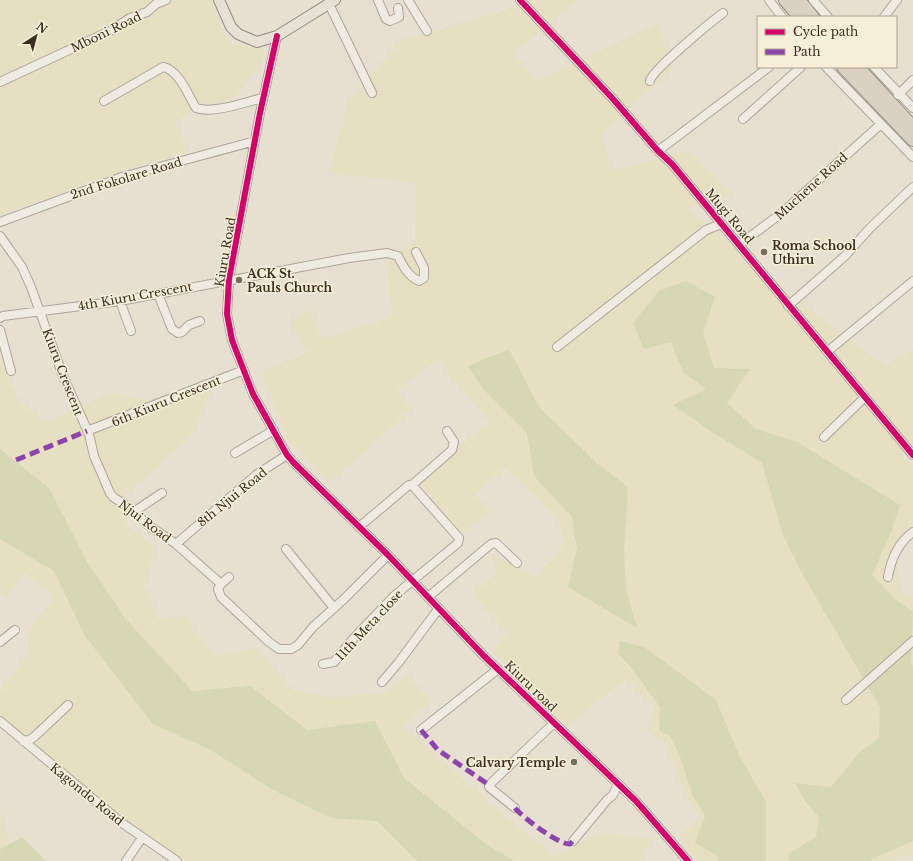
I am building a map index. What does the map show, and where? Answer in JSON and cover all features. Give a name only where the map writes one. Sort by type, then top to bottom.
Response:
[{"type":"highway","points":[[786,0],[799,16]]},
{"type":"highway","points":[[799,0],[812,16]]},
{"type":"highway","points":[[844,68],[913,140]]},
{"type":"highway","points":[[859,68],[913,127]]},
{"type":"main road","points":[[219,0],[226,19],[238,34],[257,42],[277,36],[332,2]]},
{"type":"street","name":"Mboni Road","points":[[0,82],[110,31],[130,18],[147,12],[156,4],[166,0]]},
{"type":"street","points":[[378,0],[386,19],[390,21],[399,17],[398,8]]},
{"type":"street","points":[[408,0],[427,31]]},
{"type":"street","name":"Mugi Road","points":[[520,0],[613,98],[658,151],[672,164],[788,306],[828,351],[913,455]]},
{"type":"street","points":[[769,0],[781,16]]},
{"type":"street","points":[[813,0],[827,16]]},
{"type":"street","points":[[885,16],[897,0]]},
{"type":"street","points":[[332,2],[372,93]]},
{"type":"street","points":[[650,81],[652,76],[668,60],[723,13]]},
{"type":"street","name":"Kiuru Road","points":[[277,36],[255,141],[229,280],[227,314],[229,329],[254,394],[287,455],[359,527]]},
{"type":"street","points":[[104,101],[163,67],[171,69],[176,74],[196,108],[202,110],[215,109],[264,98]]},
{"type":"street","points":[[658,151],[768,68]]},
{"type":"street","points":[[743,119],[800,68]]},
{"type":"street","points":[[827,68],[913,158]]},
{"type":"street","points":[[875,68],[898,95],[913,108]]},
{"type":"street","points":[[898,95],[913,80]]},
{"type":"street","name":"Muchene Road","points":[[739,245],[783,212],[881,124]]},
{"type":"street","name":"2nd Fokolare Road","points":[[0,222],[122,177],[255,141]]},
{"type":"street","points":[[788,306],[845,256],[874,224],[913,187]]},
{"type":"street","points":[[557,347],[706,230],[721,224]]},
{"type":"street","name":"Kiuru Crescent","points":[[0,236],[22,267],[40,311],[63,376],[88,431]]},
{"type":"street","name":"4th Kiuru Crescent","points":[[0,318],[3,316],[120,301],[349,258],[387,253],[398,256],[405,270],[412,278],[419,281],[424,278],[424,268],[416,252]]},
{"type":"street","points":[[828,351],[913,281]]},
{"type":"street","points":[[158,294],[172,329],[175,332],[182,332],[189,325],[200,321]]},
{"type":"street","points":[[120,301],[131,331]]},
{"type":"street","points":[[0,330],[11,371]]},
{"type":"street","name":"6th Kiuru Crescent","points":[[88,431],[244,370]]},
{"type":"street","points":[[824,437],[865,398]]},
{"type":"street","points":[[235,452],[274,430]]},
{"type":"street","name":"Njui Road","points":[[88,431],[94,456],[113,497],[135,511],[148,525],[177,543],[221,584]]},
{"type":"street","points":[[359,527],[409,485],[412,485],[452,450],[454,442],[447,431]]},
{"type":"street","name":"8th Njui Road","points":[[177,543],[256,475],[287,455]]},
{"type":"street","name":"11th Meta close","points":[[323,664],[334,662],[353,638],[412,580],[458,543],[459,538],[412,485]]},
{"type":"street","points":[[135,511],[162,492]]},
{"type":"street","name":"Kiuru road","points":[[359,527],[498,669],[636,801],[688,861]]},
{"type":"street","points":[[888,577],[890,564],[895,552],[913,532]]},
{"type":"street","points":[[428,597],[491,544],[496,543],[517,563]]},
{"type":"street","points":[[286,548],[334,608]]},
{"type":"street","points":[[228,577],[218,589],[221,597],[268,642],[285,650],[291,649],[298,645],[313,627],[388,555]]},
{"type":"street","points":[[382,682],[399,662],[439,608]]},
{"type":"street","points":[[0,642],[15,630]]},
{"type":"street","points":[[846,700],[913,641]]},
{"type":"street","points":[[421,730],[498,669]]},
{"type":"street","points":[[23,741],[34,737],[68,705]]},
{"type":"street","name":"Kagondo Road","points":[[0,722],[142,838],[177,861]]},
{"type":"street","points":[[515,808],[489,785],[554,723]]},
{"type":"street","points":[[573,841],[607,800],[613,795],[618,784]]},
{"type":"street","points":[[126,861],[142,838]]},
{"type":"shaded area","points":[[0,0],[212,0],[221,27],[233,45],[264,48],[261,64],[236,96],[186,115],[175,123],[188,152],[125,170],[0,215]]},
{"type":"shaded area","points":[[525,0],[578,0],[513,53],[538,80],[659,23],[672,69],[602,133],[611,171],[689,151],[733,194],[688,209],[813,312],[885,366],[913,349],[913,445],[903,456],[913,467],[913,525],[898,538],[898,570],[903,594],[913,594],[913,854],[889,861],[695,861],[679,835],[700,818],[679,782],[665,744],[647,731],[654,707],[626,679],[567,727],[493,652],[507,633],[472,594],[497,573],[491,553],[536,578],[565,541],[558,520],[506,467],[475,494],[490,512],[462,534],[418,480],[490,422],[437,360],[398,390],[411,410],[330,483],[289,440],[260,372],[307,352],[289,322],[309,309],[323,339],[392,317],[387,263],[415,242],[416,183],[330,173],[348,102],[402,40],[507,10]]},
{"type":"shaded area","points":[[0,355],[17,398],[46,423],[109,393],[147,400],[212,391],[191,436],[122,499],[127,526],[155,547],[146,586],[159,619],[188,616],[194,632],[218,655],[257,648],[292,689],[335,698],[383,692],[408,675],[432,702],[403,726],[493,806],[555,856],[600,834],[654,838],[640,861],[171,861],[127,831],[0,725],[0,692],[29,652],[27,631],[55,597],[25,573],[6,598],[0,593]]},
{"type":"shaded area","points":[[0,808],[10,845],[0,861]]},
{"type":"green space","points":[[686,281],[715,297],[703,333],[714,368],[750,369],[727,403],[756,429],[797,442],[900,505],[892,530],[872,575],[898,602],[913,611],[911,662],[913,668],[913,841],[867,861],[789,861],[788,854],[816,837],[819,817],[805,801],[795,783],[831,787],[860,752],[879,738],[880,707],[803,575],[783,535],[762,463],[712,432],[673,405],[706,389],[683,372],[671,342],[644,349],[633,323],[659,291]]},
{"type":"green space","points":[[509,349],[539,407],[599,465],[628,487],[624,550],[626,590],[637,628],[568,587],[577,549],[572,517],[534,476],[527,433],[485,391],[468,366]]},
{"type":"green space","points":[[0,449],[49,488],[86,560],[125,618],[192,691],[250,686],[307,730],[375,721],[404,778],[487,845],[515,861],[417,861],[377,821],[332,818],[273,790],[209,749],[153,724],[85,636],[54,571],[0,539]]},
{"type":"green space","points":[[620,641],[644,647],[716,700],[740,757],[766,802],[766,861],[718,861],[718,856],[695,843],[705,816],[692,794],[679,754],[671,737],[659,730],[660,707],[630,666],[618,654]]},
{"type":"green space","points":[[22,837],[45,860],[48,861],[0,861],[0,849]]},
{"type":"marked path","points":[[16,460],[87,431]]},
{"type":"marked path","points":[[421,730],[438,750],[489,785]]},
{"type":"marked path","points":[[515,808],[533,824],[558,840],[570,844],[573,841]]},
{"type":"cycle path","points":[[520,0],[613,99],[658,151],[672,164],[913,455]]},
{"type":"cycle path","points":[[277,36],[260,113],[229,279],[227,314],[232,340],[253,394],[287,455],[294,463],[388,555],[484,656],[636,801],[688,861]]},
{"type":"place","name":"Roma School Uthiru","points":[[764,252]]},
{"type":"place","name":"ACK St. Pauls Church","points":[[239,280]]},
{"type":"place","name":"Calvary Temple","points":[[574,762]]}]
